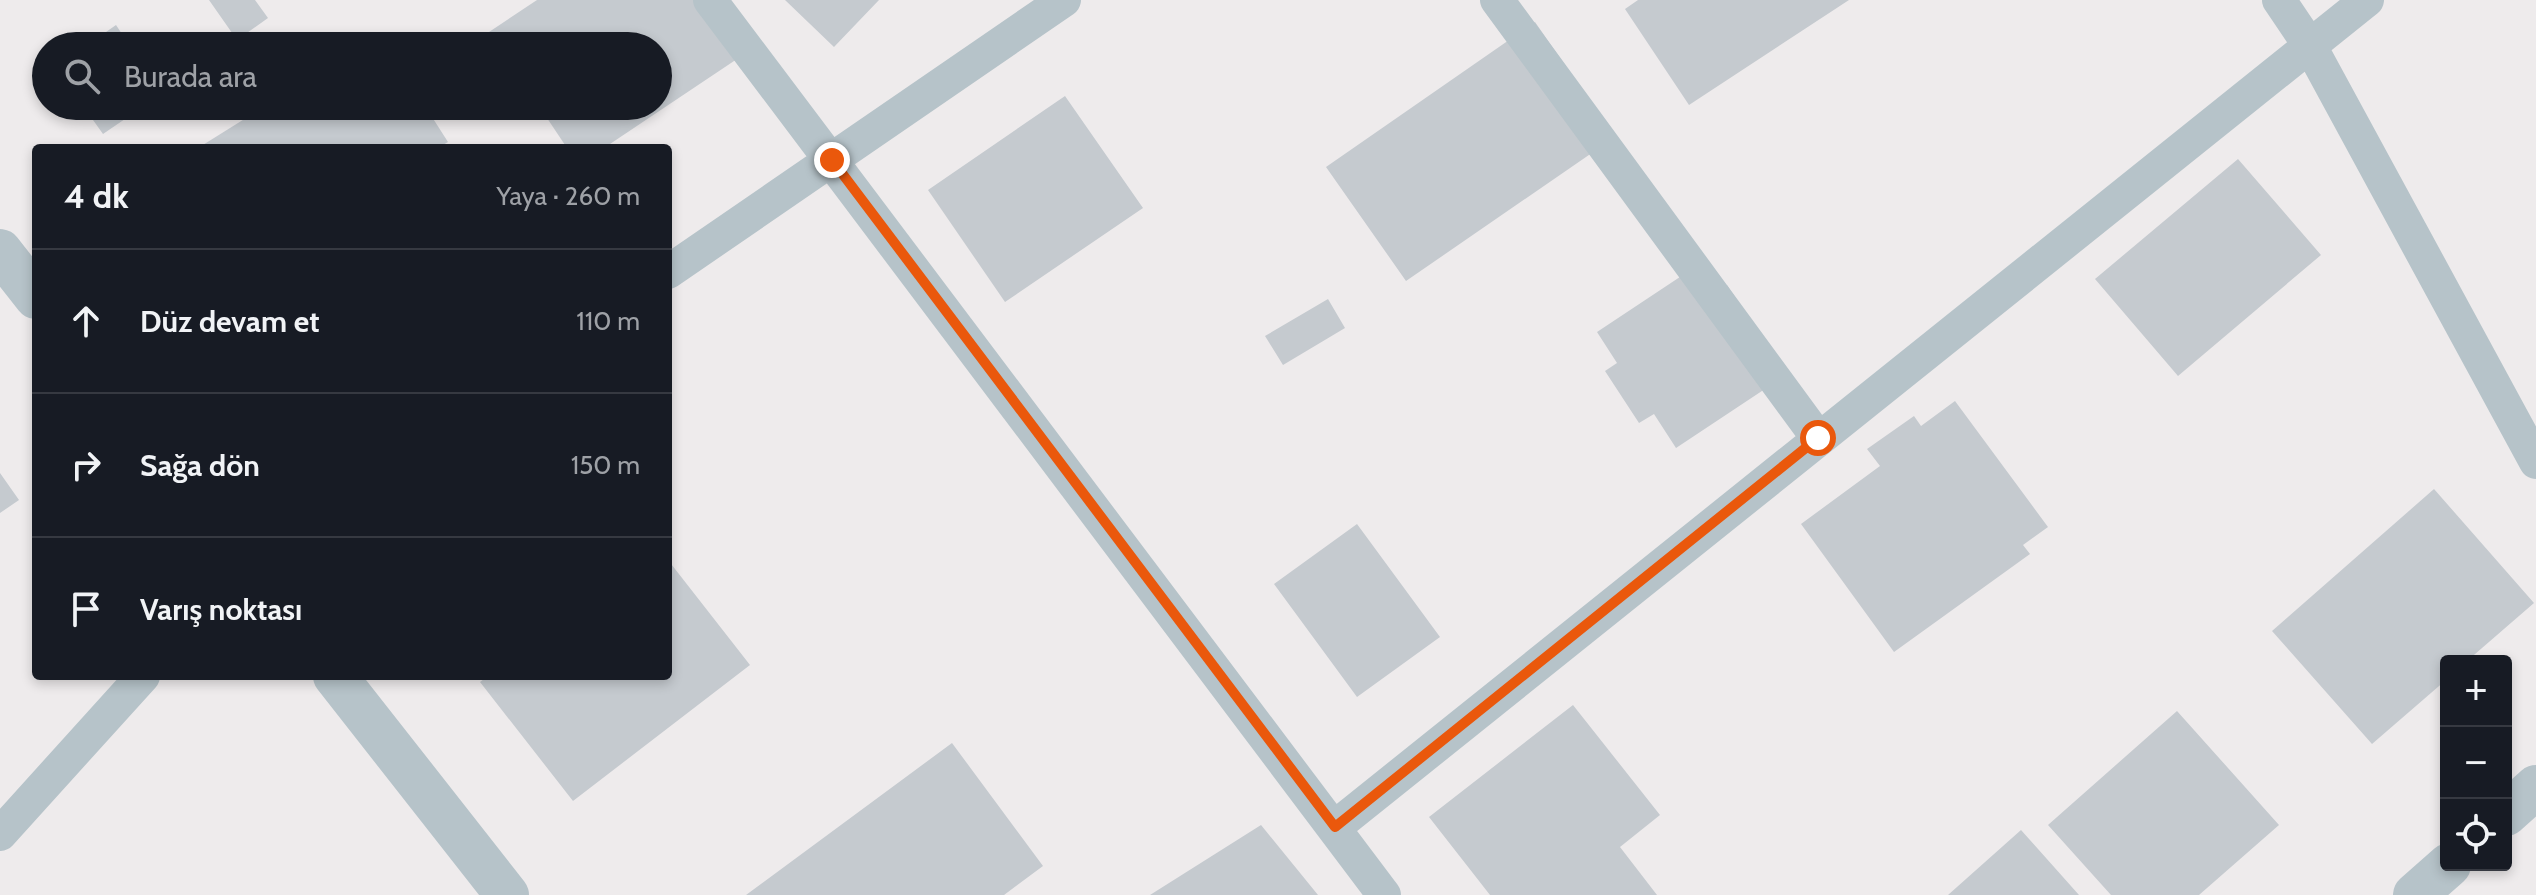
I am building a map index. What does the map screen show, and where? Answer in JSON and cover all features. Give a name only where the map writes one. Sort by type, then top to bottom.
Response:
[{"type":"street","points":[[710,0],[1384,895]]},
{"type":"street","points":[[672,269],[1064,0]]},
{"type":"street","points":[[1497,0],[1818,438]]},
{"type":"street","points":[[2279,0],[2310,46],[2536,462]]},
{"type":"street","points":[[1335,827],[2367,0]]},
{"type":"street","points":[[0,251],[32,292]]},
{"type":"street","points":[[0,834],[139,680]]},
{"type":"street","points":[[338,680],[507,895]]},
{"type":"street","points":[[2512,809],[2536,787]]},
{"type":"street","points":[[2415,895],[2442,871]]},
{"type":"building","points":[[209,0],[255,0],[268,18],[248,32],[231,32]]},
{"type":"building","points":[[537,0],[697,0],[737,59],[672,102],[672,32],[489,32]]},
{"type":"building","points":[[785,0],[879,0],[834,47]]},
{"type":"building","points":[[1638,0],[1849,0],[1689,105],[1625,9]]},
{"type":"building","points":[[1535,22],[1615,137],[1406,281],[1326,167]]},
{"type":"building","points":[[116,25],[121,32],[106,32]]},
{"type":"building","points":[[1065,96],[1143,208],[1005,302],[928,190]]},
{"type":"building","points":[[93,120],[124,120],[103,134]]},
{"type":"building","points":[[243,120],[434,120],[448,142],[445,144],[204,144]]},
{"type":"building","points":[[548,120],[646,120],[610,144],[564,144]]},
{"type":"building","points":[[2238,159],[2321,255],[2178,376],[2095,279]]},
{"type":"building","points":[[1701,263],[1719,290],[1727,285],[1786,375],[1676,448],[1654,414],[1639,423],[1605,371],[1617,363],[1597,332]]},
{"type":"building","points":[[1328,299],[1345,328],[1283,365],[1265,336]]},
{"type":"building","points":[[1955,401],[2048,527],[2023,545],[2030,554],[1894,652],[1801,524],[1880,466],[1867,449],[1914,416],[1921,426]]},
{"type":"building","points":[[0,473],[19,500],[0,513]]},
{"type":"building","points":[[2434,489],[2534,603],[2474,655],[2440,655],[2440,685],[2372,744],[2272,631]]},
{"type":"building","points":[[1357,524],[1440,637],[1357,697],[1274,584]]},
{"type":"building","points":[[672,565],[750,665],[573,801],[480,682],[672,680]]},
{"type":"building","points":[[1573,705],[1660,815],[1620,847],[1657,895],[1490,895],[1429,817]]},
{"type":"building","points":[[2177,711],[2279,825],[2199,895],[2111,895],[2048,825]]},
{"type":"building","points":[[952,743],[1043,866],[1004,895],[746,895]]},
{"type":"building","points":[[1261,825],[1318,895],[1150,895]]},
{"type":"building","points":[[2021,830],[2079,895],[1948,895]]},
{"type":"route","points":[[832,160],[1335,827],[1818,438]]}]
